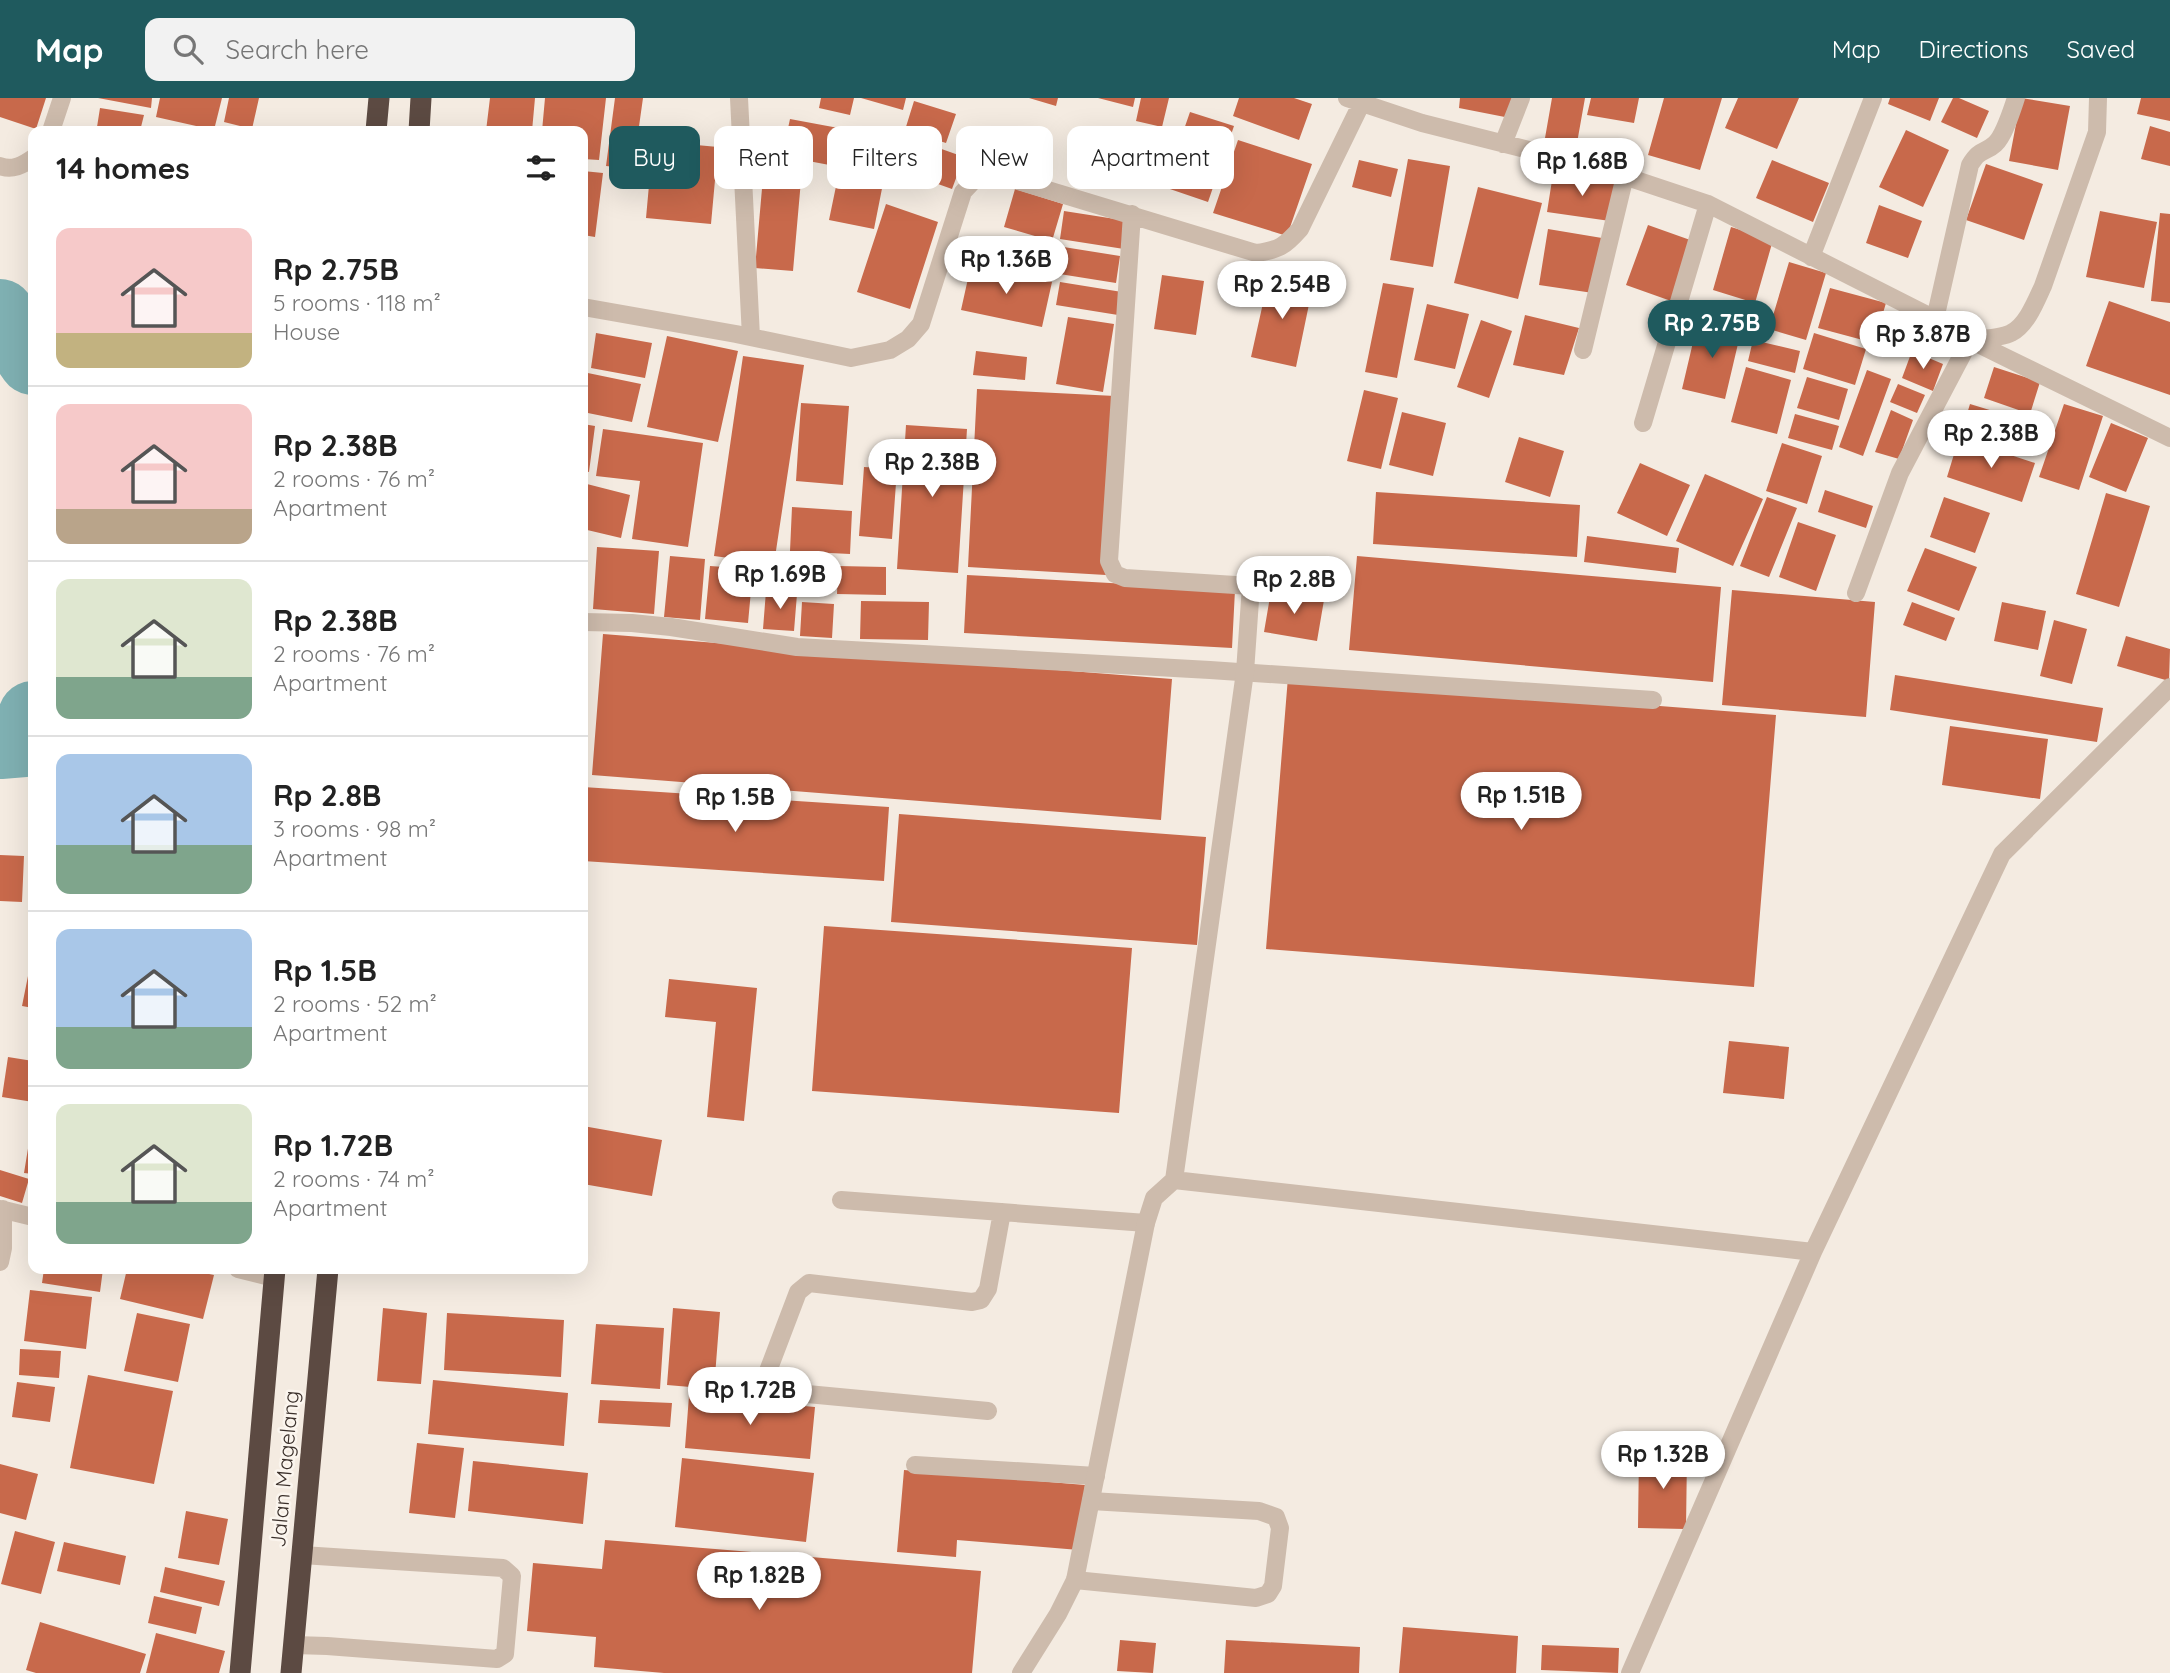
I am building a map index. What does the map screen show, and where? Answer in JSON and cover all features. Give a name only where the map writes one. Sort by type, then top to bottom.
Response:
[{"type":"highway","points":[[376,126],[379,98]]},
{"type":"highway","points":[[419,126],[421,98]]},
{"type":"highway","name":"Jalan Magelang","points":[[240,1673],[275,1274]]},
{"type":"highway","name":"Jalan Magelang","points":[[291,1673],[328,1274]]},
{"type":"street","points":[[53,126],[62,98]]},
{"type":"street","points":[[739,98],[751,337]]},
{"type":"street","points":[[1503,144],[1521,98]]},
{"type":"street","points":[[1811,257],[1873,98]]},
{"type":"street","points":[[1935,319],[1970,165],[1976,155],[1995,144],[2000,137],[2016,98]]},
{"type":"street","points":[[1970,341],[2011,333],[2035,305],[2097,132],[2095,99]]},
{"type":"street","points":[[588,308],[751,337],[851,359],[890,350],[908,339],[921,324],[963,192],[975,178],[995,174],[1256,253],[1273,250],[1286,245],[1300,229],[1358,100],[1422,123],[1600,167],[1708,204],[1935,319],[1970,341],[2170,438]]},
{"type":"street","points":[[0,166],[18,167],[28,161]]},
{"type":"street","points":[[1583,350],[1625,176]]},
{"type":"street","points":[[1643,424],[1708,204]]},
{"type":"street","points":[[1021,1673],[1058,1614],[1075,1580],[1146,1223],[1154,1198],[1174,1180],[1245,672],[1251,586],[1125,578],[1115,574],[1109,561],[1132,214]]},
{"type":"street","points":[[1856,593],[1900,473],[1970,341]]},
{"type":"street","points":[[588,622],[645,624],[797,647],[1245,672],[1654,700]]},
{"type":"street","points":[[1630,1673],[1813,1252],[2002,854],[2170,687]]},
{"type":"street","points":[[1174,1180],[1813,1252]]},
{"type":"street","points":[[841,1200],[1146,1223]]},
{"type":"street","points":[[0,1262],[3,1248],[2,1209],[28,1216]]},
{"type":"street","points":[[988,1410],[786,1392],[770,1385],[768,1371],[799,1292],[809,1283],[972,1303],[981,1300],[988,1289],[1002,1212]]},
{"type":"street","points":[[915,1465],[1096,1476]]},
{"type":"street","points":[[1075,1580],[1256,1598],[1268,1594],[1273,1586],[1280,1528],[1276,1517],[1259,1511],[1091,1501]]},
{"type":"street","points":[[294,1645],[497,1659],[505,1654],[512,1576],[503,1568],[302,1555]]},
{"type":"building","points":[[0,98],[46,98],[37,126],[28,126],[0,117]]},
{"type":"building","points":[[98,98],[152,98],[151,108]]},
{"type":"building","points":[[160,98],[222,98],[215,126],[196,126],[156,117]]},
{"type":"building","points":[[229,98],[259,98],[253,126],[224,122]]},
{"type":"building","points":[[490,98],[535,98],[532,126],[487,126]]},
{"type":"building","points":[[545,98],[606,98],[599,160],[588,159],[588,126],[542,126]]},
{"type":"building","points":[[615,98],[643,98],[639,126],[611,126]]},
{"type":"building","points":[[821,98],[854,98],[850,115],[819,108]]},
{"type":"building","points":[[861,98],[906,98],[903,110]]},
{"type":"building","points":[[1029,98],[1058,98],[1056,106]]},
{"type":"building","points":[[1098,98],[1135,98],[1133,107]]},
{"type":"building","points":[[1141,98],[1169,98],[1162,126],[1136,121]]},
{"type":"building","points":[[1239,98],[1294,98],[1312,104],[1299,140],[1233,116]]},
{"type":"building","points":[[1460,98],[1514,98],[1510,118],[1459,108]]},
{"type":"building","points":[[1552,98],[1585,98],[1577,143],[1545,138]]},
{"type":"building","points":[[1591,98],[1639,98],[1634,123],[1587,115]]},
{"type":"building","points":[[1664,98],[1722,98],[1700,170],[1648,155]]},
{"type":"building","points":[[1738,98],[1799,98],[1777,149],[1725,128]]},
{"type":"building","points":[[1890,98],[1939,98],[1930,121],[1888,104]]},
{"type":"building","points":[[1953,98],[1989,111],[1977,138],[1941,122]]},
{"type":"building","points":[[2021,98],[2070,106],[2058,170],[2009,161]]},
{"type":"building","points":[[2141,98],[2170,98],[2170,121],[2137,114]]},
{"type":"building","points":[[914,101],[956,114],[946,143],[942,142],[942,126],[906,126]]},
{"type":"building","points":[[100,108],[144,115],[141,126],[97,126]]},
{"type":"building","points":[[1190,112],[1234,126],[1185,126]]},
{"type":"building","points":[[790,119],[828,126],[827,165],[813,162],[813,126],[788,126]]},
{"type":"building","points":[[2150,126],[2170,132],[2170,166],[2141,159]]},
{"type":"building","points":[[1906,130],[1949,150],[1923,207],[1879,187]]},
{"type":"building","points":[[1238,140],[1312,164],[1287,236],[1213,213],[1221,189],[1234,189],[1234,152]]},
{"type":"building","points":[[609,143],[609,166],[606,166]]},
{"type":"building","points":[[700,145],[714,147],[711,224],[646,218],[649,189],[700,189]]},
{"type":"building","points":[[942,149],[956,154],[956,178],[952,189],[942,185]]},
{"type":"building","points":[[1408,159],[1450,166],[1433,267],[1390,260]]},
{"type":"building","points":[[1359,160],[1398,169],[1391,197],[1352,187]]},
{"type":"building","points":[[1772,160],[1829,183],[1813,222],[1756,198]]},
{"type":"building","points":[[1986,164],[2043,184],[2024,240],[1966,220]]},
{"type":"building","points":[[588,172],[603,173],[595,237],[588,236]]},
{"type":"building","points":[[1553,174],[1618,184],[1610,221],[1547,212]]},
{"type":"building","points":[[1478,187],[1542,203],[1518,299],[1454,283]]},
{"type":"building","points":[[762,189],[800,189],[793,271],[755,268]]},
{"type":"building","points":[[835,189],[882,189],[874,229],[829,220]]},
{"type":"building","points":[[1015,189],[1063,204],[1052,241],[1004,227]]},
{"type":"building","points":[[1170,189],[1212,189],[1208,202]]},
{"type":"building","points":[[886,204],[938,222],[910,309],[857,292]]},
{"type":"building","points":[[1879,205],[1922,221],[1908,258],[1866,243]]},
{"type":"building","points":[[1064,211],[1128,221],[1124,249],[1060,239]]},
{"type":"building","points":[[2100,211],[2157,222],[2144,288],[2086,277]]},
{"type":"building","points":[[2160,213],[2170,214],[2170,303],[2151,301]]},
{"type":"building","points":[[1648,225],[1693,241],[1671,301],[1626,285]]},
{"type":"building","points":[[1731,227],[1773,240],[1755,303],[1713,290]]},
{"type":"building","points":[[1548,229],[1602,238],[1593,293],[1539,285]]},
{"type":"building","points":[[1051,245],[1120,256],[1116,283],[1047,272]]},
{"type":"building","points":[[1789,262],[1826,273],[1806,340],[1769,329]]},
{"type":"building","points":[[971,265],[1052,282],[1042,327],[961,310]]},
{"type":"building","points":[[1162,275],[1204,281],[1196,335],[1154,329]]},
{"type":"building","points":[[1269,276],[1313,285],[1296,367],[1251,357]]},
{"type":"building","points":[[1060,282],[1122,292],[1118,315],[1056,305]]},
{"type":"building","points":[[1383,283],[1414,288],[1397,378],[1365,372]]},
{"type":"building","points":[[1830,288],[1886,303],[1874,343],[1818,328]]},
{"type":"building","points":[[2109,301],[2170,322],[2170,395],[2086,366]]},
{"type":"building","points":[[1427,304],[1469,314],[1455,369],[1414,360]]},
{"type":"building","points":[[1525,315],[1579,328],[1564,375],[1513,365]]},
{"type":"building","points":[[1068,317],[1114,324],[1103,392],[1056,384]]},
{"type":"building","points":[[1481,320],[1512,331],[1489,398],[1457,387]]},
{"type":"building","points":[[1698,321],[1741,331],[1725,399],[1682,389]]},
{"type":"building","points":[[596,333],[652,343],[645,378],[591,368]]},
{"type":"building","points":[[1814,333],[1866,349],[1855,385],[1803,369]]},
{"type":"building","points":[[667,336],[738,351],[718,442],[647,427]]},
{"type":"building","points":[[1753,340],[1800,351],[1795,373],[1748,361]]},
{"type":"building","points":[[976,351],[1027,357],[1025,380],[973,375]]},
{"type":"building","points":[[1912,351],[1943,364],[1933,391],[1902,378]]},
{"type":"building","points":[[743,356],[804,365],[774,564],[714,556]]},
{"type":"building","points":[[1746,367],[1791,380],[1777,434],[1731,422]]},
{"type":"building","points":[[1994,367],[2040,382],[2030,414],[1984,398]]},
{"type":"building","points":[[1867,370],[1891,379],[1863,456],[1839,447]]},
{"type":"building","points":[[588,373],[641,384],[632,422],[588,413]]},
{"type":"building","points":[[1807,377],[1848,389],[1839,420],[1797,408]]},
{"type":"building","points":[[1898,384],[1925,395],[1917,413],[1890,402]]},
{"type":"building","points":[[977,389],[1115,396],[1106,575],[968,567]]},
{"type":"building","points":[[1364,390],[1398,398],[1381,469],[1347,461]]},
{"type":"building","points":[[801,403],[849,406],[843,485],[796,481]]},
{"type":"building","points":[[1970,404],[2042,426],[2034,449],[1963,427]]},
{"type":"building","points":[[2064,404],[2103,416],[2079,490],[2039,477]]},
{"type":"building","points":[[1891,410],[1913,420],[1899,459],[1875,452]]},
{"type":"building","points":[[1402,412],[1446,423],[1433,476],[1389,465]]},
{"type":"building","points":[[1795,414],[1839,426],[1832,450],[1788,438]]},
{"type":"building","points":[[2111,423],[2148,438],[2126,492],[2089,477]]},
{"type":"building","points":[[588,425],[595,426],[588,472]]},
{"type":"building","points":[[906,425],[967,429],[958,573],[897,569]]},
{"type":"building","points":[[603,429],[703,443],[688,547],[632,539],[640,481],[596,476]]},
{"type":"building","points":[[1519,437],[1564,451],[1550,497],[1505,482]]},
{"type":"building","points":[[1959,438],[2035,463],[2022,502],[1947,477]]},
{"type":"building","points":[[1782,443],[1822,456],[1807,504],[1766,491]]},
{"type":"building","points":[[1640,463],[1690,485],[1667,536],[1617,513]]},
{"type":"building","points":[[864,467],[897,469],[892,539],[859,536]]},
{"type":"building","points":[[1705,474],[1763,499],[1733,566],[1676,541]]},
{"type":"building","points":[[588,484],[630,495],[621,538],[588,530]]},
{"type":"building","points":[[1825,490],[1873,506],[1866,528],[1818,512]]},
{"type":"building","points":[[1376,492],[1580,505],[1577,557],[1373,544]]},
{"type":"building","points":[[2106,493],[2150,506],[2119,607],[2076,594]]},
{"type":"building","points":[[1767,497],[1797,508],[1769,577],[1740,566]]},
{"type":"building","points":[[1944,497],[1990,513],[1975,553],[1930,537]]},
{"type":"building","points":[[792,507],[852,511],[850,554],[790,551]]},
{"type":"building","points":[[1798,522],[1836,535],[1816,591],[1779,577]]},
{"type":"building","points":[[1587,536],[1679,548],[1676,573],[1584,562]]},
{"type":"building","points":[[597,547],[659,551],[654,614],[593,609]]},
{"type":"building","points":[[1925,548],[1977,567],[1959,611],[1907,591]]},
{"type":"building","points":[[670,556],[705,559],[700,620],[664,617]]},
{"type":"building","points":[[1357,556],[1721,587],[1713,682],[1349,650]]},
{"type":"building","points":[[801,561],[836,566],[832,593],[797,588]]},
{"type":"building","points":[[710,566],[753,569],[748,623],[705,619]]},
{"type":"building","points":[[838,566],[886,567],[886,595],[837,594]]},
{"type":"building","points":[[967,575],[1235,590],[1232,648],[964,633]]},
{"type":"building","points":[[1732,590],[1875,602],[1866,717],[1722,705]]},
{"type":"building","points":[[766,591],[797,594],[794,631],[763,629]]},
{"type":"building","points":[[1271,591],[1324,600],[1317,641],[1264,632]]},
{"type":"building","points":[[861,601],[929,602],[928,640],[860,639]]},
{"type":"building","points":[[802,602],[834,604],[832,638],[800,636]]},
{"type":"building","points":[[1912,602],[1955,618],[1946,641],[1903,625]]},
{"type":"building","points":[[2002,602],[2046,611],[2038,650],[1994,641]]},
{"type":"building","points":[[2054,620],[2087,629],[2072,684],[2040,676]]},
{"type":"building","points":[[603,634],[1172,679],[1161,820],[592,775]]},
{"type":"building","points":[[2126,636],[2170,649],[2169,681],[2117,666]]},
{"type":"building","points":[[1895,675],[2103,708],[2097,742],[1890,710]]},
{"type":"building","points":[[1288,677],[1776,715],[1754,987],[1266,949]]},
{"type":"building","points":[[1950,726],[2048,739],[2040,799],[1942,785]]},
{"type":"building","points":[[588,787],[889,807],[884,881],[588,861]]},
{"type":"building","points":[[899,814],[1206,837],[1197,945],[891,922]]},
{"type":"building","points":[[0,855],[24,856],[22,902],[0,901]]},
{"type":"building","points":[[824,926],[1132,948],[1119,1113],[812,1091]]},
{"type":"building","points":[[28,976],[28,1007],[22,1006]]},
{"type":"building","points":[[669,979],[757,988],[744,1121],[707,1117],[716,1022],[665,1017]]},
{"type":"building","points":[[1729,1041],[1789,1047],[1784,1099],[1723,1093]]},
{"type":"building","points":[[8,1057],[28,1060],[28,1101],[2,1097]]},
{"type":"building","points":[[588,1127],[662,1140],[652,1196],[588,1185]]},
{"type":"building","points":[[28,1148],[28,1173],[24,1173]]},
{"type":"building","points":[[0,1170],[28,1179],[22,1203],[0,1196]]},
{"type":"building","points":[[43,1274],[102,1274],[100,1292],[42,1283]]},
{"type":"building","points":[[126,1274],[214,1275],[203,1319],[120,1299]]},
{"type":"building","points":[[30,1290],[92,1297],[86,1349],[24,1341]]},
{"type":"building","points":[[383,1308],[427,1313],[421,1384],[377,1381]]},
{"type":"building","points":[[673,1308],[720,1312],[714,1389],[667,1385]]},
{"type":"building","points":[[137,1313],[190,1324],[178,1382],[124,1371]]},
{"type":"building","points":[[447,1313],[564,1320],[561,1377],[444,1370]]},
{"type":"building","points":[[596,1324],[664,1328],[660,1389],[591,1384]]},
{"type":"building","points":[[20,1349],[61,1351],[59,1378],[19,1375]]},
{"type":"building","points":[[88,1375],[173,1391],[154,1484],[70,1468]]},
{"type":"building","points":[[433,1380],[568,1393],[564,1446],[428,1434]]},
{"type":"building","points":[[17,1382],[55,1387],[50,1422],[12,1417]]},
{"type":"building","points":[[689,1396],[815,1407],[810,1459],[685,1448]]},
{"type":"building","points":[[600,1400],[672,1403],[670,1427],[598,1423]]},
{"type":"building","points":[[417,1443],[464,1448],[455,1518],[409,1513]]},
{"type":"building","points":[[1639,1454],[1687,1454],[1686,1529],[1638,1528]]},
{"type":"building","points":[[682,1458],[814,1473],[806,1542],[675,1527]]},
{"type":"building","points":[[473,1461],[588,1473],[583,1524],[468,1511]]},
{"type":"building","points":[[0,1464],[38,1474],[26,1520],[0,1513]]},
{"type":"building","points":[[904,1470],[1085,1485],[1079,1550],[957,1540],[956,1557],[897,1552]]},
{"type":"building","points":[[186,1511],[228,1519],[219,1565],[178,1558]]},
{"type":"building","points":[[15,1531],[55,1542],[41,1594],[1,1584]]},
{"type":"building","points":[[605,1540],[981,1571],[972,1673],[664,1673],[594,1667],[596,1637],[527,1631],[533,1563],[602,1569]]},
{"type":"building","points":[[64,1542],[126,1556],[120,1585],[57,1571]]},
{"type":"building","points":[[165,1567],[225,1581],[219,1606],[160,1592]]},
{"type":"building","points":[[154,1596],[202,1607],[196,1634],[148,1623]]},
{"type":"building","points":[[40,1622],[146,1654],[140,1673],[36,1673],[26,1670]]},
{"type":"building","points":[[1403,1627],[1518,1636],[1516,1673],[1399,1673]]},
{"type":"building","points":[[156,1633],[225,1651],[219,1673],[146,1673]]},
{"type":"building","points":[[1120,1640],[1156,1643],[1153,1673],[1117,1671]]},
{"type":"building","points":[[1226,1640],[1360,1647],[1359,1673],[1224,1673]]},
{"type":"building","points":[[1542,1645],[1619,1648],[1618,1673],[1541,1670]]},
{"type":"waterway","points":[[0,314],[28,353]]},
{"type":"waterway","points":[[0,744],[24,742],[28,730]]}]
